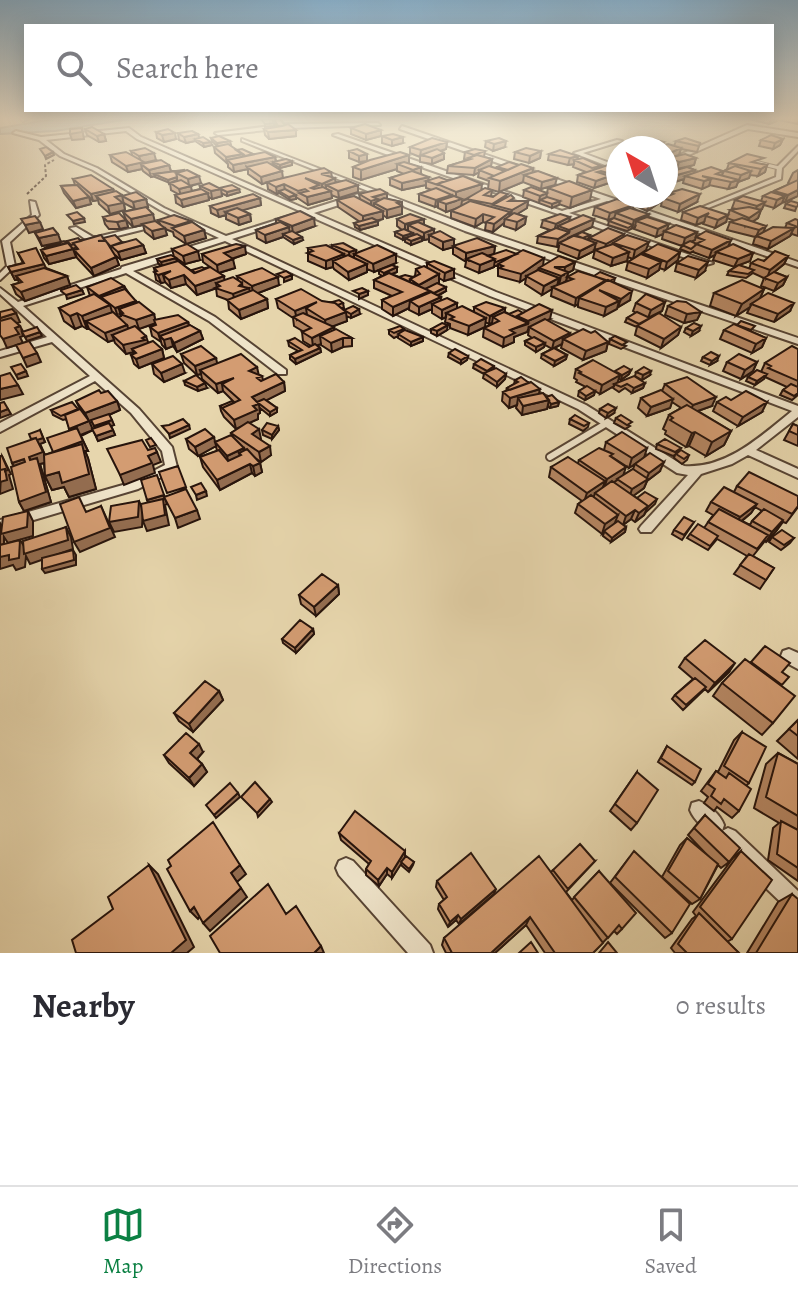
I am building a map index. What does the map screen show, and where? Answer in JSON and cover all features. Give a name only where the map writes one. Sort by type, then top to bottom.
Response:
[{"type":"street","points":[[82,163],[221,237],[536,384],[607,423],[667,463],[696,473]]},
{"type":"street","points":[[196,163],[493,294],[798,411],[749,451],[696,473],[646,529]]},
{"type":"street","points":[[303,163],[468,229],[798,341]]},
{"type":"street","points":[[412,163],[474,187],[565,212],[709,263]]},
{"type":"street","points":[[503,163],[606,200]]},
{"type":"street","points":[[670,222],[779,178],[779,168],[784,163]]},
{"type":"street","points":[[16,308],[221,237],[373,191]]},
{"type":"street","points":[[565,212],[606,200]]},
{"type":"street","points":[[0,278],[11,266],[6,241],[36,215],[32,202]]},
{"type":"street","points":[[630,208],[798,265]]},
{"type":"street","points":[[74,228],[97,239],[182,218]]},
{"type":"street","points":[[783,260],[798,253]]},
{"type":"street","points":[[125,269],[212,319],[282,372]]},
{"type":"street","points":[[0,290],[16,308],[54,338],[155,432],[168,450],[171,467],[134,486],[0,525]]},
{"type":"street","points":[[700,308],[714,301]]},
{"type":"street","points":[[0,354],[54,338]]},
{"type":"street","points":[[0,428],[95,377]]},
{"type":"street","points":[[749,451],[798,474]]},
{"type":"street","points":[[699,810],[798,905]]},
{"type":"street","points":[[346,868],[422,953]]},
{"type":"lane","points":[[762,163],[779,168]]},
{"type":"lane","points":[[550,457],[607,423]]},
{"type":"path","points":[[32,202],[26,199],[28,189],[46,176],[48,163]]},
{"type":"building","points":[[167,163],[169,165],[149,170],[141,164]]},
{"type":"building","points":[[269,163],[282,171],[261,177],[247,167]]},
{"type":"building","points":[[362,163],[382,163],[361,170],[353,167]]},
{"type":"building","points":[[409,163],[421,167],[413,170],[397,164]]},
{"type":"building","points":[[456,163],[484,163],[475,168],[448,166]]},
{"type":"building","points":[[505,163],[519,165],[508,170],[497,167]]},
{"type":"building","points":[[582,163],[601,166],[592,168]]},
{"type":"building","points":[[732,163],[767,165],[761,169]]},
{"type":"building","points":[[521,164],[533,168],[500,181],[489,178]]},
{"type":"building","points":[[489,166],[505,171],[494,176],[479,170]]},
{"type":"building","points":[[606,166],[606,172],[597,172],[606,177],[596,181],[578,175]]},
{"type":"building","points":[[735,166],[751,171],[741,175],[724,171]]},
{"type":"building","points":[[687,167],[695,170],[678,175],[678,170]]},
{"type":"building","points":[[711,167],[723,171],[716,174],[739,180],[731,182],[702,176],[711,179],[704,181],[685,176]]},
{"type":"building","points":[[324,168],[331,172],[321,174],[335,178],[322,184],[305,178],[319,185],[311,188],[323,187],[331,191],[307,197],[299,193],[308,191],[305,189],[298,191],[284,184],[276,187],[267,182]]},
{"type":"building","points":[[184,170],[168,180],[154,174]]},
{"type":"building","points":[[187,170],[199,176],[188,179],[176,173]]},
{"type":"building","points":[[412,171],[429,177],[402,183],[390,178]]},
{"type":"building","points":[[538,171],[557,178],[542,182],[524,175]]},
{"type":"building","points":[[91,175],[113,189],[91,194],[73,179]]},
{"type":"building","points":[[463,176],[482,184],[456,192],[437,184]]},
{"type":"building","points":[[439,177],[447,180],[439,185],[426,181]]},
{"type":"building","points":[[181,180],[191,186],[179,189],[170,183]]},
{"type":"building","points":[[346,180],[358,185],[338,191],[326,185]]},
{"type":"building","points":[[798,180],[798,190],[788,195],[774,191]]},
{"type":"building","points":[[569,181],[592,190],[572,197],[548,188]]},
{"type":"building","points":[[209,183],[221,189],[211,191],[200,186]]},
{"type":"building","points":[[77,185],[89,197],[73,201],[61,186]]},
{"type":"building","points":[[232,185],[239,189],[227,192],[219,188]]},
{"type":"building","points":[[531,187],[547,193],[540,196],[524,190]]},
{"type":"building","points":[[436,188],[452,195],[436,200],[419,194]]},
{"type":"building","points":[[485,188],[492,190],[484,195],[508,194],[492,204],[466,199]]},
{"type":"building","points":[[201,189],[208,193],[181,200],[175,195]]},
{"type":"building","points":[[285,189],[296,195],[289,197],[279,191]]},
{"type":"building","points":[[380,189],[387,193],[373,197],[378,199],[371,201],[359,194]]},
{"type":"building","points":[[682,189],[700,194],[680,204],[678,190]]},
{"type":"building","points":[[116,191],[122,195],[115,197],[123,203],[108,206],[96,196]]},
{"type":"building","points":[[136,192],[146,199],[133,202],[122,196]]},
{"type":"building","points":[[771,192],[785,196],[777,200],[763,196]]},
{"type":"building","points":[[253,194],[260,198],[217,210],[210,206]]},
{"type":"building","points":[[511,195],[514,198],[509,201],[528,201],[512,210],[493,205]]},
{"type":"building","points":[[354,196],[383,211],[363,216],[337,200]]},
{"type":"building","points":[[454,196],[462,199],[446,204],[438,201]]},
{"type":"building","points":[[743,196],[765,202],[757,206],[735,200]]},
{"type":"building","points":[[547,197],[560,201],[552,204],[540,200]]},
{"type":"building","points":[[384,198],[402,202],[397,203],[402,206],[387,210],[374,203]]},
{"type":"building","points":[[470,201],[510,212],[494,224],[486,222],[494,217],[483,214],[476,219],[451,211]]},
{"type":"building","points":[[791,201],[798,203],[798,206],[786,204]]},
{"type":"building","points":[[606,203],[606,208],[625,208],[610,213],[595,207]]},
{"type":"building","points":[[700,206],[728,215],[718,220],[706,216],[709,213],[698,218],[683,212]]},
{"type":"building","points":[[146,207],[153,214],[131,219],[123,212]]},
{"type":"building","points":[[749,207],[761,210],[749,218],[730,210]]},
{"type":"building","points":[[237,208],[250,214],[238,218],[225,212]]},
{"type":"building","points":[[630,208],[649,214],[634,220],[616,213]]},
{"type":"building","points":[[300,211],[314,218],[292,226],[276,219]]},
{"type":"building","points":[[77,212],[84,218],[73,221],[67,215]]},
{"type":"building","points":[[119,213],[126,220],[107,221],[103,217]]},
{"type":"building","points":[[514,213],[526,217],[517,222],[505,219]]},
{"type":"building","points":[[410,214],[424,219],[405,224],[397,219]]},
{"type":"building","points":[[560,214],[570,217],[556,224],[543,220]]},
{"type":"building","points":[[174,215],[191,221],[175,226],[158,220]]},
{"type":"building","points":[[583,215],[594,219],[569,230],[558,226]]},
{"type":"building","points":[[35,216],[40,222],[25,225],[21,219]]},
{"type":"building","points":[[647,217],[669,224],[658,229],[636,221]]},
{"type":"building","points":[[372,218],[378,221],[359,226],[354,223]]},
{"type":"building","points":[[614,218],[633,225],[628,228],[609,221]]},
{"type":"building","points":[[742,218],[766,226],[759,230],[730,222]]},
{"type":"building","points":[[798,220],[798,227],[787,223]]},
{"type":"building","points":[[155,221],[165,228],[152,231],[142,224]]},
{"type":"building","points":[[192,222],[204,230],[184,236],[172,228]]},
{"type":"building","points":[[280,222],[289,227],[265,235],[256,230]]},
{"type":"building","points":[[418,222],[434,229],[424,233],[408,225]]},
{"type":"building","points":[[676,225],[697,232],[685,238],[664,231]]},
{"type":"building","points":[[773,227],[794,228],[771,241],[756,236]]},
{"type":"building","points":[[53,228],[58,234],[39,238],[35,233]]},
{"type":"building","points":[[556,228],[569,232],[558,239],[538,236]]},
{"type":"building","points":[[608,228],[624,234],[606,244],[589,238]]},
{"type":"building","points":[[404,229],[413,233],[403,236],[395,232]]},
{"type":"building","points":[[292,231],[302,237],[293,240],[283,234]]},
{"type":"building","points":[[440,231],[454,239],[443,242],[429,235]]},
{"type":"building","points":[[706,231],[731,240],[712,250],[696,244],[704,240],[696,237]]},
{"type":"building","points":[[582,232],[590,235],[583,238],[574,236]]},
{"type":"building","points":[[417,234],[422,237],[411,241],[405,238]]},
{"type":"building","points":[[101,235],[105,240],[98,241],[106,241],[116,257],[91,268],[74,250],[78,249],[73,243]]},
{"type":"building","points":[[115,235],[122,242],[111,247],[103,238]]},
{"type":"building","points":[[575,235],[596,243],[580,251],[559,243]]},
{"type":"building","points":[[627,235],[649,242],[635,250],[613,243]]},
{"type":"building","points":[[78,238],[81,241],[71,245],[67,241]]},
{"type":"building","points":[[477,238],[495,246],[466,253],[453,246]]},
{"type":"building","points":[[136,239],[143,245],[118,252],[111,246]]},
{"type":"building","points":[[690,241],[697,244],[691,249],[682,245]]},
{"type":"building","points":[[68,243],[73,249],[46,256],[41,250]]},
{"type":"building","points":[[343,243],[356,250],[349,252],[332,245]]},
{"type":"building","points":[[187,244],[198,251],[183,256],[172,249]]},
{"type":"building","points":[[236,244],[245,246],[224,253],[233,259],[217,265],[202,254]]},
{"type":"building","points":[[613,244],[629,252],[613,258],[595,250]]},
{"type":"building","points":[[658,244],[680,252],[667,262],[643,253]]},
{"type":"building","points":[[733,244],[753,253],[738,259],[716,252]]},
{"type":"building","points":[[326,245],[344,254],[326,261],[307,253],[313,251],[308,248]]},
{"type":"building","points":[[377,245],[396,254],[373,264],[354,254]]},
{"type":"building","points":[[36,248],[44,264],[11,272],[8,267],[24,263],[18,253]]},
{"type":"building","points":[[506,250],[517,254],[496,262],[488,256]]},
{"type":"building","points":[[523,250],[544,258],[521,274],[499,268],[503,266],[498,264]]},
{"type":"building","points":[[775,251],[788,256],[770,270],[751,263],[758,259],[764,261]]},
{"type":"building","points":[[482,253],[495,259],[480,265],[466,259]]},
{"type":"building","points":[[641,254],[661,262],[649,269],[628,262]]},
{"type":"building","points":[[171,255],[176,258],[161,262],[157,259]]},
{"type":"building","points":[[348,255],[367,264],[348,272],[333,261]]},
{"type":"building","points":[[559,256],[575,262],[565,267],[554,267],[568,272],[561,276],[539,268]]},
{"type":"building","points":[[688,256],[708,262],[699,270],[677,263]]},
{"type":"building","points":[[178,261],[194,273],[210,267],[224,276],[195,286],[184,275],[169,280],[163,275],[171,271],[158,275],[154,272],[157,271],[154,268]]},
{"type":"building","points":[[434,261],[454,269],[445,273],[427,263]]},
{"type":"building","points":[[392,265],[397,267],[384,273],[379,270]]},
{"type":"building","points":[[739,265],[754,270],[748,274],[729,271]]},
{"type":"building","points":[[424,266],[439,274],[419,285],[410,279],[420,274],[416,269]]},
{"type":"building","points":[[44,268],[67,276],[21,292],[12,285],[22,282],[16,276]]},
{"type":"building","points":[[262,268],[278,277],[252,286],[237,276]]},
{"type":"building","points":[[538,270],[559,278],[544,286],[526,276]]},
{"type":"building","points":[[286,271],[292,275],[284,278],[277,274]]},
{"type":"building","points":[[578,271],[606,280],[576,298],[552,287],[573,279],[567,277]]},
{"type":"building","points":[[600,272],[615,278],[607,281],[594,276]]},
{"type":"building","points":[[774,272],[787,277],[778,283],[764,278]]},
{"type":"building","points":[[389,273],[430,291],[393,307],[382,300],[402,292],[374,280]]},
{"type":"building","points":[[233,277],[242,283],[239,286],[249,288],[233,294],[215,288],[220,286],[216,283]]},
{"type":"building","points":[[399,277],[413,277],[410,282]]},
{"type":"building","points":[[111,278],[124,286],[99,296],[87,287]]},
{"type":"building","points":[[608,280],[632,291],[621,299],[599,290],[619,301],[606,307],[579,298]]},
{"type":"building","points":[[742,280],[764,289],[742,304],[714,293]]},
{"type":"building","points":[[437,283],[446,287],[434,293],[425,289]]},
{"type":"building","points":[[76,285],[82,290],[66,295],[61,291],[61,290]]},
{"type":"building","points":[[362,288],[368,291],[359,294],[353,291]]},
{"type":"building","points":[[125,289],[136,301],[115,308],[101,297]]},
{"type":"building","points":[[301,289],[322,301],[335,303],[346,312],[325,320],[306,308],[317,302],[295,311],[276,299]]},
{"type":"building","points":[[253,290],[267,299],[239,310],[227,300]]},
{"type":"building","points":[[431,292],[441,297],[419,307],[410,301]]},
{"type":"building","points":[[768,293],[794,303],[778,314],[751,304]]},
{"type":"building","points":[[94,294],[110,305],[82,316],[77,313],[70,316],[59,308]]},
{"type":"building","points":[[646,294],[665,302],[651,310],[636,303]]},
{"type":"building","points":[[447,298],[457,303],[442,310],[432,304]]},
{"type":"building","points":[[677,301],[686,302],[701,312],[687,314],[668,306]]},
{"type":"building","points":[[139,302],[154,314],[136,320],[120,314],[123,313],[119,309]]},
{"type":"building","points":[[486,302],[505,308],[490,316],[474,307]]},
{"type":"building","points":[[539,304],[552,310],[528,321],[517,316]]},
{"type":"building","points":[[353,306],[359,309],[351,314],[344,310]]},
{"type":"building","points":[[462,306],[486,318],[469,326],[450,319],[454,317],[446,313]]},
{"type":"building","points":[[12,309],[16,313],[0,318],[0,312]]},
{"type":"building","points":[[518,310],[523,313],[517,318],[509,314]]},
{"type":"building","points":[[113,312],[127,325],[105,333],[86,321]]},
{"type":"building","points":[[504,312],[528,323],[510,330],[515,333],[504,338],[484,328],[499,321],[493,317]]},
{"type":"building","points":[[637,312],[650,318],[639,324],[627,318]]},
{"type":"building","points":[[303,313],[334,327],[312,338],[302,332],[311,328],[293,317]]},
{"type":"building","points":[[659,313],[681,327],[664,339],[637,326]]},
{"type":"building","points":[[178,315],[188,322],[158,333],[150,327],[156,325],[154,320]]},
{"type":"building","points":[[11,318],[20,326],[15,328],[19,334],[3,339],[0,321]]},
{"type":"building","points":[[545,319],[570,333],[554,341],[529,327]]},
{"type":"building","points":[[741,321],[755,326],[751,330],[737,325]]},
{"type":"building","points":[[442,323],[448,325],[437,331],[431,329]]},
{"type":"building","points":[[694,323],[701,326],[693,331],[686,328]]},
{"type":"building","points":[[734,324],[766,338],[756,344],[724,330]]},
{"type":"building","points":[[190,325],[200,331],[174,343],[171,338],[164,340],[160,336]]},
{"type":"building","points":[[135,326],[146,336],[142,338],[145,340],[123,345],[112,335]]},
{"type":"building","points":[[400,326],[404,329],[394,333],[389,330]]},
{"type":"building","points":[[37,327],[40,332],[25,337],[22,332]]},
{"type":"building","points":[[336,329],[352,338],[331,343],[320,336]]},
{"type":"building","points":[[583,329],[591,333],[595,331],[608,342],[586,351],[563,339]]},
{"type":"building","points":[[405,330],[423,337],[411,342],[398,334]]},
{"type":"building","points":[[615,336],[627,342],[622,345],[610,339]]},
{"type":"building","points":[[534,337],[545,343],[536,347],[525,341]]},
{"type":"building","points":[[295,338],[309,347],[315,344],[320,348],[295,359],[290,355],[302,350],[288,341]]},
{"type":"building","points":[[29,341],[37,353],[23,358],[16,345]]},
{"type":"building","points":[[153,341],[162,349],[136,359],[131,355],[136,353],[132,349]]},
{"type":"building","points":[[201,346],[216,358],[195,366],[181,354]]},
{"type":"building","points":[[792,346],[798,349],[798,381],[768,368],[771,366],[765,363]]},
{"type":"building","points":[[554,348],[567,355],[555,361],[542,354]]},
{"type":"building","points":[[455,349],[468,356],[461,360],[449,353]]},
{"type":"building","points":[[711,352],[719,356],[712,361],[703,357]]},
{"type":"building","points":[[241,354],[257,367],[249,371],[262,376],[257,378],[261,381],[276,374],[284,382],[252,397],[259,404],[253,406],[257,410],[234,420],[222,408],[240,400],[222,384],[234,378],[216,384],[200,370]]},
{"type":"building","points":[[739,354],[757,362],[745,370],[727,362]]},
{"type":"building","points":[[173,356],[182,364],[161,373],[152,364]]},
{"type":"building","points":[[481,359],[494,366],[487,371],[474,364]]},
{"type":"building","points":[[593,360],[620,375],[602,385],[576,369]]},
{"type":"building","points":[[21,364],[26,371],[16,375],[11,367]]},
{"type":"building","points":[[624,366],[631,370],[622,375],[615,371]]},
{"type":"building","points":[[644,367],[651,371],[643,375],[636,372]]},
{"type":"building","points":[[496,368],[506,374],[497,382],[484,373]]},
{"type":"building","points":[[757,370],[767,374],[757,381],[748,377]]},
{"type":"building","points":[[10,373],[18,385],[0,389],[0,376]]},
{"type":"building","points":[[196,375],[205,383],[197,387],[184,381]]},
{"type":"building","points":[[634,376],[645,383],[634,388],[627,384],[621,387],[614,384]]},
{"type":"building","points":[[521,377],[529,383],[510,390],[507,388],[518,382],[515,380]]},
{"type":"building","points":[[687,377],[716,397],[693,405],[665,384]]},
{"type":"building","points":[[531,382],[540,389],[510,398],[503,392]]},
{"type":"building","points":[[791,384],[798,387],[798,393],[794,396],[783,390]]},
{"type":"building","points":[[587,386],[595,391],[586,396],[579,391]]},
{"type":"building","points":[[99,390],[101,393],[108,391],[117,401],[85,413],[76,401]]},
{"type":"building","points":[[661,390],[673,399],[651,407],[641,398]]},
{"type":"building","points":[[746,391],[767,402],[743,417],[717,402],[726,397],[731,400]]},
{"type":"building","points":[[543,393],[549,400],[523,406],[518,398]]},
{"type":"building","points":[[552,395],[559,402],[551,404],[546,397]]},
{"type":"building","points":[[264,399],[277,408],[270,412],[257,402]]},
{"type":"building","points":[[4,402],[8,409],[0,412],[0,403]]},
{"type":"building","points":[[72,402],[78,409],[61,416],[51,410]]},
{"type":"building","points":[[608,404],[616,408],[608,413],[600,409]]},
{"type":"building","points":[[687,405],[731,431],[712,442],[670,420],[673,418],[669,415]]},
{"type":"building","points":[[80,409],[89,421],[69,429],[65,415]]},
{"type":"building","points":[[109,414],[112,420],[94,426],[91,420]]},
{"type":"building","points":[[575,415],[589,423],[584,426],[570,419]]},
{"type":"building","points":[[621,415],[632,422],[627,425],[616,418]]},
{"type":"building","points":[[183,419],[189,425],[169,434],[162,426],[169,425]]},
{"type":"building","points":[[248,422],[259,429],[252,434],[270,446],[259,452],[231,433]]},
{"type":"building","points":[[109,423],[113,430],[96,436],[92,429]]},
{"type":"building","points":[[267,423],[278,426],[272,435],[262,430]]},
{"type":"building","points":[[793,424],[798,426],[798,435],[789,431]]},
{"type":"building","points":[[77,428],[83,441],[53,452],[47,438]]},
{"type":"building","points":[[205,429],[214,437],[195,447],[186,439]]},
{"type":"building","points":[[40,430],[43,438],[31,439],[29,434]]},
{"type":"building","points":[[622,432],[647,448],[632,458],[606,442]]},
{"type":"building","points":[[231,435],[244,448],[227,456],[215,442]]},
{"type":"building","points":[[36,438],[43,452],[29,457],[30,460],[37,458],[46,492],[19,502],[11,467],[25,462],[24,459],[12,463],[7,448]]},
{"type":"building","points":[[151,438],[156,445],[150,447],[146,440]]},
{"type":"building","points":[[665,439],[681,448],[675,452],[657,444]]},
{"type":"building","points":[[142,440],[148,450],[155,448],[157,452],[148,456],[152,463],[120,475],[107,449]]},
{"type":"building","points":[[82,444],[89,474],[62,483],[59,472],[45,476],[44,455]]},
{"type":"building","points":[[599,448],[613,454],[610,456],[626,467],[607,479],[579,460]]},
{"type":"building","points":[[247,449],[260,463],[250,464],[217,480],[200,457],[219,450],[228,461]]},
{"type":"building","points":[[681,450],[689,455],[684,459],[676,454]]},
{"type":"building","points":[[650,453],[664,462],[649,473],[635,464]]},
{"type":"building","points":[[2,456],[8,470],[0,470]]},
{"type":"building","points":[[568,457],[605,481],[587,493],[551,467]]},
{"type":"building","points":[[178,466],[186,487],[167,493],[159,472]]},
{"type":"building","points":[[5,469],[7,480],[0,482],[0,470]]},
{"type":"building","points":[[633,469],[648,479],[632,489],[617,479]]},
{"type":"building","points":[[749,472],[798,496],[798,506],[792,514],[737,486]]},
{"type":"building","points":[[157,475],[164,495],[147,500],[141,480]]},
{"type":"building","points":[[612,481],[648,506],[639,513],[635,510],[626,516],[595,493]]},
{"type":"building","points":[[201,483],[206,491],[196,495],[191,487]]},
{"type":"building","points":[[724,487],[757,504],[740,517],[711,502]]},
{"type":"building","points":[[186,489],[197,510],[175,518],[164,497]]},
{"type":"building","points":[[645,492],[657,499],[648,507],[637,498]]},
{"type":"building","points":[[591,495],[618,515],[605,524],[578,504]]},
{"type":"building","points":[[79,497],[86,512],[101,506],[110,528],[74,542],[60,504]]},
{"type":"building","points":[[163,499],[165,515],[143,521],[141,504]]},
{"type":"building","points":[[139,501],[138,517],[109,522],[111,506]]},
{"type":"building","points":[[719,509],[768,535],[757,549],[708,522]]},
{"type":"building","points":[[764,509],[783,520],[772,532],[752,521]]},
{"type":"building","points":[[28,511],[27,527],[1,534],[3,517]]},
{"type":"building","points":[[684,517],[694,522],[684,535],[674,530]]},
{"type":"building","points":[[618,521],[626,527],[612,538],[604,531]]},
{"type":"building","points":[[698,524],[718,536],[710,546],[690,534]]},
{"type":"building","points":[[66,527],[68,540],[24,554],[23,541]]},
{"type":"building","points":[[782,530],[794,538],[784,545],[772,537]]},
{"type":"building","points":[[20,540],[19,558],[9,560],[9,555],[0,557],[0,545]]},
{"type":"building","points":[[73,550],[74,560],[42,569],[42,558]]},
{"type":"building","points":[[749,554],[774,568],[766,580],[740,565]]},
{"type":"building","points":[[322,574],[338,585],[314,607],[299,595]]},
{"type":"building","points":[[300,620],[313,629],[295,648],[282,639]]},
{"type":"building","points":[[705,640],[735,663],[715,683],[685,658]]},
{"type":"building","points":[[765,646],[790,663],[782,672],[789,677],[782,685],[751,662]]},
{"type":"building","points":[[745,659],[795,696],[773,723],[722,683]]},
{"type":"building","points":[[695,678],[706,687],[686,705],[675,695]]},
{"type":"building","points":[[205,681],[219,691],[189,724],[174,713]]},
{"type":"building","points":[[798,720],[798,736],[789,729]]},
{"type":"building","points":[[742,732],[766,747],[749,783],[724,766]]},
{"type":"building","points":[[186,733],[199,744],[190,753],[202,764],[189,778],[164,755]]},
{"type":"building","points":[[667,746],[701,769],[695,782],[661,758]]},
{"type":"building","points":[[778,753],[798,764],[798,816],[766,797]]},
{"type":"building","points":[[716,771],[726,778],[729,773],[751,789],[739,811],[724,799],[721,804],[711,796],[715,789],[708,784]]},
{"type":"building","points":[[637,772],[658,790],[637,823],[615,804]]},
{"type":"building","points":[[255,782],[270,799],[257,813],[241,797]]},
{"type":"building","points":[[230,783],[238,793],[214,815],[206,805]]},
{"type":"building","points":[[355,811],[405,851],[392,872],[387,868],[378,880],[366,869],[371,861],[339,833]]},
{"type":"building","points":[[705,815],[740,848],[729,862],[694,828]]},
{"type":"building","points":[[781,821],[798,830],[798,868],[777,854]]},
{"type":"building","points":[[213,822],[240,865],[231,873],[241,888],[203,923],[194,907],[190,911],[167,869],[171,866],[168,860]]},
{"type":"building","points":[[687,838],[718,864],[700,899],[668,871]]},
{"type":"building","points":[[580,844],[595,861],[568,889],[553,870]]},
{"type":"building","points":[[634,851],[690,904],[672,933],[615,877]]},
{"type":"building","points":[[741,851],[772,880],[732,939],[700,907]]},
{"type":"building","points":[[471,853],[496,889],[461,919],[458,915],[450,922],[439,904],[447,897],[437,881]]},
{"type":"building","points":[[406,856],[414,862],[409,869],[401,862]]},
{"type":"building","points":[[539,856],[603,943],[593,953],[555,953],[530,917],[491,953],[452,953],[444,938]]},
{"type":"building","points":[[149,865],[186,940],[171,953],[76,953],[72,940],[113,909],[108,897]]},
{"type":"building","points":[[599,871],[636,913],[622,929],[619,925],[608,938],[574,897]]},
{"type":"building","points":[[268,884],[286,914],[296,906],[321,946],[314,953],[220,953],[210,936]]},
{"type":"building","points":[[792,894],[798,899],[798,953],[756,953]]},
{"type":"building","points":[[699,913],[739,953],[687,953],[678,944]]},
{"type":"building","points":[[531,942],[538,953],[519,953]]},
{"type":"building","points":[[608,942],[617,953],[599,953]]}]
